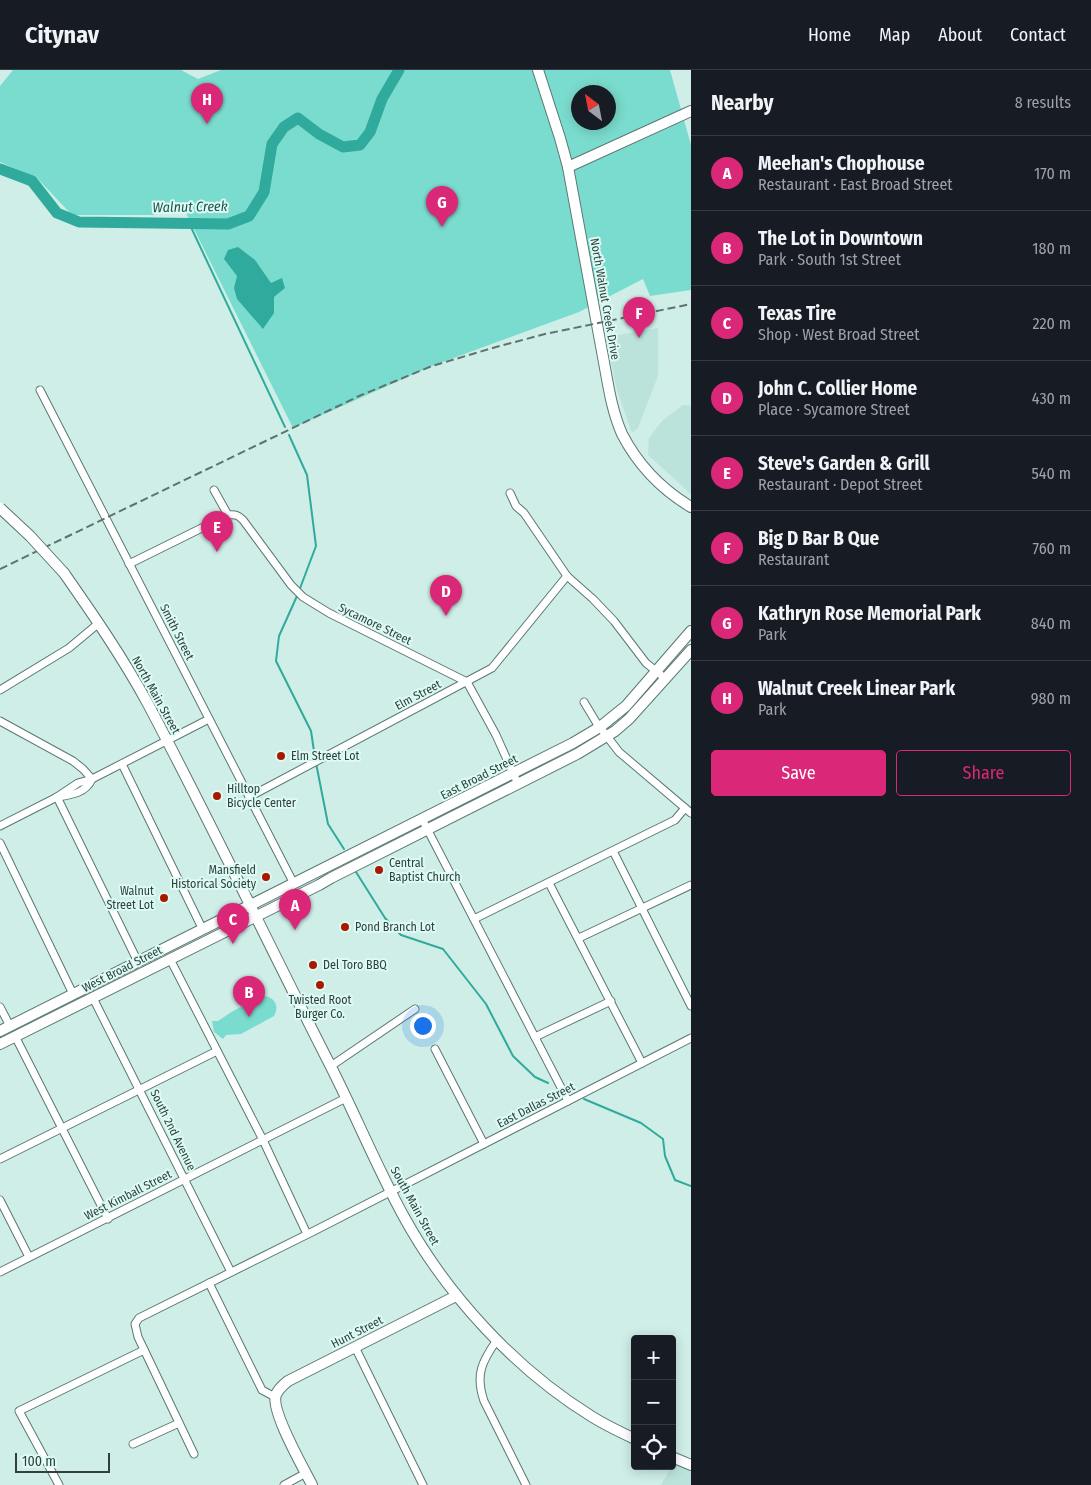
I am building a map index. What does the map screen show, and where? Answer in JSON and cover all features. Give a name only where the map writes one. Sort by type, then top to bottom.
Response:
[{"type":"main road","name":"North Walnut Creek Drive","points":[[539,73],[568,167],[607,387],[619,426],[632,452],[649,475],[667,491],[691,507]]},
{"type":"main road","points":[[568,167],[691,111]]},
{"type":"main road","name":"North Main Street","points":[[0,508],[30,536],[64,573],[128,668],[167,741],[255,917]]},
{"type":"main road","name":"East Broad Street","points":[[255,917],[577,754],[603,732],[690,634]]},
{"type":"main road","name":"East Broad Street","points":[[250,906],[513,773],[603,732],[635,713],[691,650]]},
{"type":"main road","points":[[367,847],[372,857]]},
{"type":"main road","points":[[326,868],[331,878]]},
{"type":"main road","name":"West Broad Street","points":[[5,1029],[250,906]]},
{"type":"main road","name":"West Broad Street","points":[[0,1044],[255,917]]},
{"type":"main road","name":"South Main Street","points":[[255,917],[331,1066],[390,1191],[415,1236],[456,1296],[497,1340],[556,1392],[592,1417],[631,1438]]},
{"type":"main road","points":[[165,949],[170,959]]},
{"type":"main road","points":[[5,1029],[15,1036]]},
{"type":"main road","name":"Hunt Street","points":[[275,1396],[288,1381],[456,1296]]},
{"type":"main road","points":[[275,1396],[277,1414],[312,1485]]},
{"type":"main road","points":[[676,1459],[691,1465]]},
{"type":"street","name":"Smith Street","points":[[40,390],[294,884]]},
{"type":"street","points":[[129,564],[228,516],[214,490]]},
{"type":"street","points":[[510,493],[516,506],[524,514],[567,576],[614,621],[646,663],[666,679]]},
{"type":"street","name":"Sycamore Street","points":[[228,516],[235,514],[243,520],[297,591],[312,603],[467,682]]},
{"type":"street","name":"Elm Street","points":[[250,797],[492,668],[567,576]]},
{"type":"street","points":[[0,690],[70,648],[99,623]]},
{"type":"street","points":[[467,682],[496,735],[518,784]]},
{"type":"street","points":[[474,919],[675,820],[688,810],[620,752],[603,732],[584,702]]},
{"type":"street","points":[[0,826],[57,797],[78,783],[92,779],[209,719]]},
{"type":"street","points":[[0,721],[73,761],[83,768],[92,779]]},
{"type":"street","points":[[122,764],[203,930]]},
{"type":"street","points":[[57,797],[138,962]]},
{"type":"street","points":[[422,819],[426,830],[568,1101]]},
{"type":"street","points":[[0,843],[73,994]]},
{"type":"street","points":[[612,851],[691,1006]]},
{"type":"street","points":[[549,882],[642,1063]]},
{"type":"street","points":[[579,938],[691,885]]},
{"type":"street","points":[[170,959],[263,1140],[307,1234]]},
{"type":"street","name":"South 2nd Avenue","points":[[93,998],[231,1272]]},
{"type":"street","points":[[535,1037],[611,1001]]},
{"type":"street","points":[[0,1007],[5,1029]]},
{"type":"street","points":[[331,1066],[415,1009]]},
{"type":"street","points":[[15,1036],[108,1219]]},
{"type":"street","name":"East Dallas Street","points":[[144,1350],[135,1324],[139,1318],[147,1313],[307,1234],[691,1038]]},
{"type":"street","points":[[435,1049],[484,1144]]},
{"type":"street","points":[[0,1159],[217,1051]]},
{"type":"street","name":"West Kimball Street","points":[[0,1272],[346,1098]]},
{"type":"street","points":[[0,1200],[30,1257]]},
{"type":"street","points":[[209,1283],[262,1390],[275,1396]]},
{"type":"street","points":[[497,1340],[482,1366],[480,1389],[526,1485]]},
{"type":"street","points":[[355,1347],[423,1485]]},
{"type":"street","points":[[59,1485],[19,1411],[144,1350],[194,1454]]},
{"type":"street","points":[[133,1444],[179,1423]]},
{"type":"street","points":[[284,1485],[306,1473]]},
{"type":"shaded area","points":[[13,70],[181,70],[198,79],[221,70],[670,70],[691,145],[691,290],[650,296],[643,279],[579,312],[432,366],[293,428],[182,205],[153,215],[72,215],[37,178],[0,162],[0,86]]},
{"type":"shaded area","points":[[238,247],[255,260],[271,283],[282,278],[285,288],[274,297],[274,313],[263,329],[237,299],[234,288],[237,276],[224,259],[228,250]]},
{"type":"shaded area","points":[[658,328],[658,376],[638,428],[632,433],[617,390],[606,337]]},
{"type":"shaded area","points":[[683,405],[691,406],[691,494],[648,455],[649,438],[662,421]]},
{"type":"shaded area","points":[[262,996],[273,999],[275,1002],[276,1012],[274,1016],[241,1034],[226,1035],[223,1039],[214,1032],[212,1021],[218,1021]]},
{"type":"shaded area","points":[[676,1465],[691,1471],[691,1485],[661,1485],[670,1470],[676,1470]]},
{"type":"waterway","name":"Walnut Creek","points":[[0,169],[32,181],[57,213],[79,222],[228,224],[249,216],[264,192],[272,144],[284,127],[298,118],[319,134],[343,147],[360,145],[370,132],[382,99],[399,70]]},
{"type":"waterway","points":[[189,223],[285,427]]},
{"type":"waterway","points":[[289,435],[307,475],[316,546],[299,591]]},
{"type":"waterway","points":[[297,596],[279,636],[276,661],[311,731],[315,758]]},
{"type":"waterway","points":[[316,763],[328,824],[344,849]]},
{"type":"waterway","points":[[356,872],[385,918],[401,935],[443,949],[486,1004],[513,1056],[535,1077],[548,1083]]},
{"type":"waterway","points":[[584,1099],[641,1123],[663,1139],[665,1156],[675,1180],[691,1186]]},
{"type":"railway","points":[[0,569],[359,396],[432,366],[545,334],[691,304]]},
{"type":"place","name":"Walnut Creek Linear Park","points":[[207,124]]},
{"type":"place","name":"Kathryn Rose Memorial Park","points":[[442,227]]},
{"type":"place","name":"Big D Bar B Que","points":[[639,338]]},
{"type":"place","name":"Steve's Garden & Grill","points":[[217,552]]},
{"type":"place","name":"John C. Collier Home","points":[[446,616]]},
{"type":"place","name":"Elm Street Lot","points":[[281,756]]},
{"type":"place","name":"Hilltop Bicycle Center","points":[[217,796]]},
{"type":"place","name":"Central Baptist Church","points":[[379,870]]},
{"type":"place","name":"Mansfield Historical Society","points":[[266,877]]},
{"type":"place","name":"Walnut Street Lot","points":[[164,898]]},
{"type":"place","name":"Pond Branch Lot","points":[[345,927]]},
{"type":"place","name":"Meehan's Chophouse","points":[[295,930]]},
{"type":"place","name":"Texas Tire","points":[[233,944]]},
{"type":"place","name":"Del Toro BBQ","points":[[313,965]]},
{"type":"place","name":"Twisted Root Burger Co.","points":[[320,985]]},
{"type":"place","name":"The Lot in Downtown","points":[[249,1017]]}]
